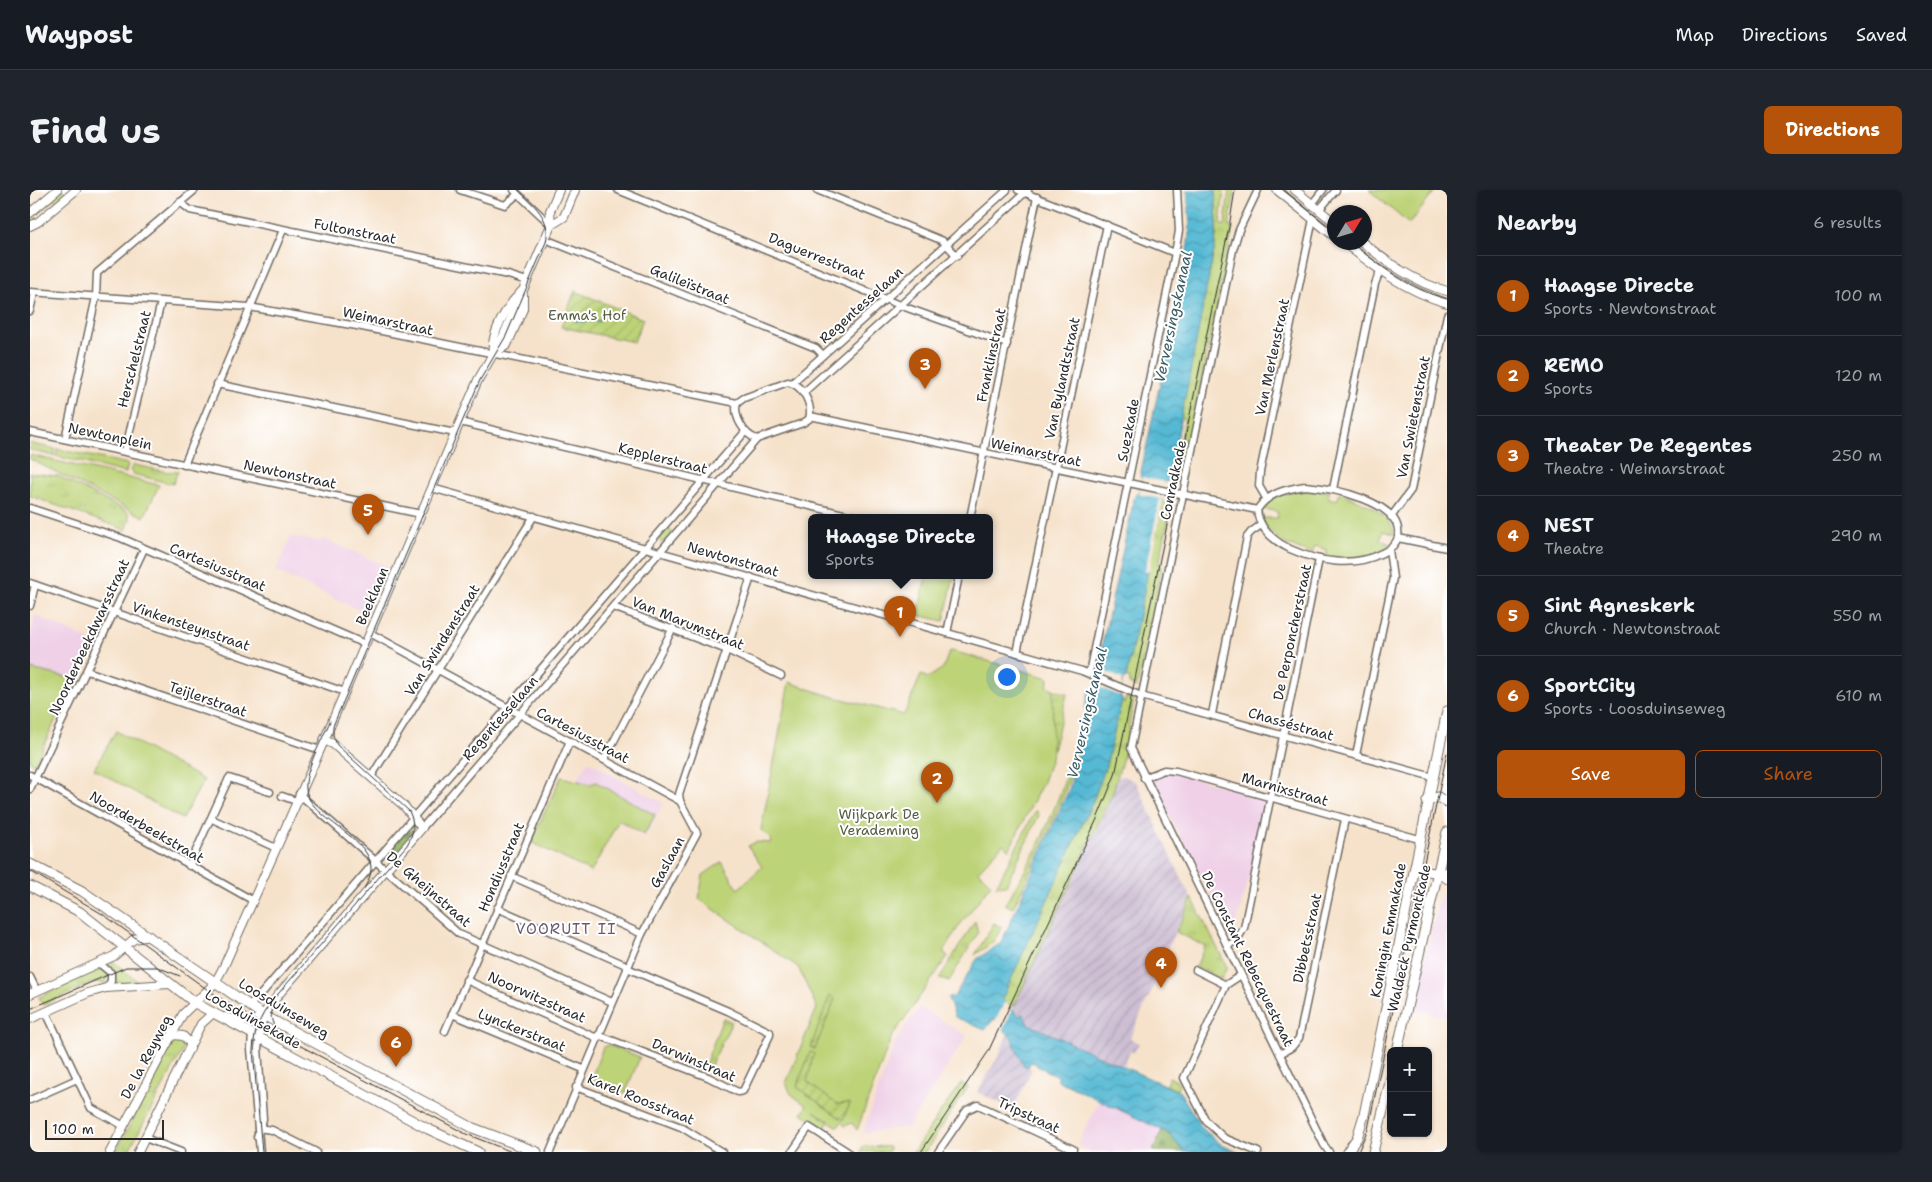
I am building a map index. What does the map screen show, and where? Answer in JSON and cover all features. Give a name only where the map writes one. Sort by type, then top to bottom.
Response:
[{"type":"main road","name":"Koningin Emmakade","points":[[1347,1152],[1357,1138],[1364,1115],[1447,711]]},
{"type":"main road","points":[[1427,801],[1438,797],[1447,803]]},
{"type":"main road","name":"Waldeck Pyrmontkade","points":[[1398,1047],[1447,832]]},
{"type":"main road","name":"Loosduinseweg","points":[[30,864],[82,891],[264,1015],[466,1124],[537,1152]]},
{"type":"main road","name":"Loosduinsekade","points":[[30,886],[80,912],[195,1003],[428,1129],[478,1152]]},
{"type":"main road","points":[[1373,1152],[1388,1092]]},
{"type":"street","points":[[30,213],[57,190]]},
{"type":"street","points":[[30,226],[38,222],[76,190]]},
{"type":"street","points":[[65,439],[96,297],[96,279],[100,270],[195,190]]},
{"type":"street","points":[[460,190],[506,205],[516,192],[551,225]]},
{"type":"street","name":"Beeklaan","points":[[195,1003],[216,984],[366,644],[478,380],[493,354],[507,345],[523,309],[524,290],[551,225],[550,211],[559,190]]},
{"type":"street","name":"Beeklaan","points":[[551,225],[564,217],[575,190]]},
{"type":"street","name":"Daguerrestraat","points":[[618,190],[887,298],[902,306],[1007,344]]},
{"type":"street","points":[[817,190],[936,238],[957,256]]},
{"type":"street","name":"Regentesselaan","points":[[792,383],[1006,190]]},
{"type":"street","name":"Suezkade","points":[[1089,673],[1130,484],[1175,253],[1179,231],[1177,190]]},
{"type":"street","name":"Conradkade","points":[[1144,778],[1131,748],[1141,696],[1233,250],[1239,230],[1258,190]]},
{"type":"street","points":[[1277,190],[1327,230]]},
{"type":"street","points":[[1295,190],[1327,216]]},
{"type":"street","points":[[1312,204],[1323,190]]},
{"type":"street","points":[[1319,210],[1336,190]]},
{"type":"street","points":[[1024,191],[1037,198],[1175,253]]},
{"type":"street","name":"Regentesselaan","points":[[803,393],[957,256],[1024,191]]},
{"type":"street","name":"Franklinstraat","points":[[971,514],[1037,198]]},
{"type":"street","name":"Fultonstraat","points":[[180,202],[190,210],[508,275],[528,281]]},
{"type":"street","name":"Van Merlenstraat","points":[[1266,498],[1259,486],[1260,472],[1313,219]]},
{"type":"street","name":"Van Bylandtstraat","points":[[1017,653],[1107,226]]},
{"type":"street","points":[[184,465],[283,230]]},
{"type":"street","name":"Galileïstraat","points":[[545,239],[816,348],[823,356]]},
{"type":"street","points":[[1353,250],[1380,271],[1411,290],[1447,303]]},
{"type":"street","points":[[1372,250],[1386,261],[1415,278],[1434,288],[1447,291]]},
{"type":"street","points":[[1334,489],[1375,284],[1380,271]]},
{"type":"street","name":"Beeklaan","points":[[493,354],[492,343],[511,302],[524,290]]},
{"type":"street","points":[[30,311],[32,292]]},
{"type":"street","name":"Weimarstraat","points":[[32,292],[249,307],[737,403]]},
{"type":"street","name":"Herschelstraat","points":[[125,452],[161,302]]},
{"type":"street","name":"Van Swietenstraat","points":[[1391,517],[1411,490],[1447,315]]},
{"type":"street","points":[[792,383],[803,393],[809,406],[810,416],[803,423],[757,439],[745,432],[736,410],[737,403],[765,390],[792,383]]},
{"type":"street","points":[[217,384],[455,433]]},
{"type":"street","name":"Weimarstraat","points":[[810,416],[983,454],[1257,510]]},
{"type":"street","name":"Kepplerstraat","points":[[460,422],[843,514]]},
{"type":"street","name":"Newtonplein","points":[[30,432],[184,465]]},
{"type":"street","name":"Regentesselaan","points":[[249,1004],[256,1000],[745,432]]},
{"type":"street","name":"Regentesselaan","points":[[260,1152],[257,1137],[258,1128],[250,1044],[256,1036],[264,1015],[302,967],[757,439]]},
{"type":"street","name":"Newtonstraat","points":[[184,465],[421,514]]},
{"type":"street","points":[[1305,486],[1334,489],[1366,500],[1391,517],[1396,525],[1398,538],[1389,550],[1372,558],[1356,562],[1319,559],[1284,546],[1270,536],[1262,525],[1257,510],[1266,498],[1288,488],[1305,486]]},
{"type":"street","name":"Newtonstraat","points":[[432,488],[1089,673],[1141,696]]},
{"type":"street","points":[[30,508],[121,538],[144,549]]},
{"type":"street","name":"Van Swindenstraat","points":[[371,777],[534,516]]},
{"type":"street","points":[[1212,714],[1247,537],[1250,532],[1262,525]]},
{"type":"street","points":[[1398,538],[1447,548]]},
{"type":"street","name":"Noorderbeekdwarsstraat","points":[[30,789],[33,777],[87,671],[144,549]]},
{"type":"street","name":"Cartesiusstraat","points":[[144,549],[366,644]]},
{"type":"street","points":[[1356,755],[1393,578],[1389,550]]},
{"type":"street","name":"De Perponcherstraat","points":[[1227,946],[1237,940],[1243,932],[1319,559]]},
{"type":"street","points":[[680,801],[679,794],[686,771],[751,577]]},
{"type":"street","points":[[947,633],[958,579]]},
{"type":"street","points":[[30,606],[32,584]]},
{"type":"street","name":"Vinkensteynstraat","points":[[32,584],[345,692]]},
{"type":"street","name":"Van Marumstraat","points":[[613,606],[727,650],[781,676]]},
{"type":"street","points":[[604,760],[673,628]]},
{"type":"street","name":"Cartesiusstraat","points":[[370,632],[680,801]]},
{"type":"street","name":"Teijlerstraat","points":[[87,671],[320,750]]},
{"type":"street","name":"Chasséstraat","points":[[1141,696],[1212,714],[1433,777]]},
{"type":"street","points":[[324,740],[333,744],[371,777],[413,816],[422,828]]},
{"type":"street","name":"Hondiusstraat","points":[[445,1031],[570,741]]},
{"type":"street","name":"Marnixstraat","points":[[1144,778],[1170,770],[1420,839]]},
{"type":"street","name":"Noorderbeekstraat","points":[[33,777],[252,900]]},
{"type":"street","points":[[189,866],[229,778],[270,792]]},
{"type":"street","name":"De Constant Rebecquestraat","points":[[1144,778],[1280,1054],[1325,1151]]},
{"type":"street","name":"De Gheijnstraat","points":[[282,796],[298,798],[376,860],[453,929],[482,944],[612,1002]]},
{"type":"street","name":"Gaslaan","points":[[550,1152],[583,1068],[642,934],[697,833],[680,801]]},
{"type":"street","points":[[212,819],[276,848]]},
{"type":"street","name":"Dibbetsstraat","points":[[1280,1054],[1296,1044],[1299,1038],[1345,819]]},
{"type":"street","points":[[1414,868],[1437,873],[1447,872]]},
{"type":"street","points":[[1437,873],[1447,879]]},
{"type":"street","points":[[511,876],[642,934]]},
{"type":"street","points":[[497,908],[627,967]]},
{"type":"street","points":[[30,977],[33,993],[100,964],[140,936],[149,936]]},
{"type":"street","points":[[100,964],[111,973],[111,981],[106,988]]},
{"type":"street","name":"Darwinstraat","points":[[597,1036],[708,1077],[738,1092],[743,1091],[770,1035],[770,1032],[728,1011],[627,967]]},
{"type":"street","points":[[1196,970],[1226,985]]},
{"type":"street","points":[[1241,975],[1226,985],[1184,1078],[1206,1121],[1224,1138],[1258,1152]]},
{"type":"street","name":"Noorwitzstraat","points":[[466,980],[597,1036]]},
{"type":"street","points":[[30,1019],[88,993],[106,988],[170,984]]},
{"type":"street","name":"De la Reyweg","points":[[110,1152],[183,1014],[195,1003]]},
{"type":"street","points":[[46,1012],[91,1108],[124,1126]]},
{"type":"street","name":"Lynckerstraat","points":[[452,1014],[583,1068]]},
{"type":"street","points":[[138,1152],[201,1024],[216,1015],[245,1022],[264,1015]]},
{"type":"street","points":[[169,1039],[174,1035],[182,1036],[190,1043],[190,1049]]},
{"type":"street","points":[[30,1100],[77,1078]]},
{"type":"street","name":"Karel Roosstraat","points":[[576,1087],[682,1127],[722,1152]]},
{"type":"street","name":"Tripstraat","points":[[938,1152],[966,1110],[978,1105],[1072,1151]]},
{"type":"street","points":[[792,1152],[809,1126],[848,1152]]},
{"type":"street","points":[[258,1128],[272,1130],[316,1152]]},
{"type":"street","points":[[146,1138],[181,1152]]},
{"type":"shaded area","points":[[291,537],[322,541],[324,539],[388,567],[367,614],[276,571]]},
{"type":"shaded area","points":[[35,615],[93,642],[75,679],[30,669],[30,641]]},
{"type":"shaded area","points":[[588,761],[663,803],[645,837],[569,794]]},
{"type":"shaded area","points":[[1170,772],[1271,798],[1234,931],[1231,932],[1151,781],[1163,773]]},
{"type":"shaded area","points":[[1124,776],[1136,782],[1191,898],[1166,951],[1169,953],[1130,1038],[1139,1043],[1134,1053],[1130,1051],[1123,1068],[1028,1024],[1023,1014],[1019,1016],[1012,1010],[1103,817],[1119,777]]},
{"type":"shaded area","points":[[1447,891],[1447,1017],[1413,1009],[1439,899]]},
{"type":"shaded area","points":[[920,1007],[967,1036],[908,1127],[863,1133],[895,1042]]},
{"type":"shaded area","points":[[1008,1033],[1023,1065],[1032,1069],[1013,1109],[977,1092],[998,1057]]},
{"type":"shaded area","points":[[1100,1099],[1162,1130],[1151,1152],[1091,1152],[1077,1145]]},
{"type":"green space","points":[[60,190],[69,192],[58,202],[55,199],[35,216],[37,219],[30,223],[30,216]]},
{"type":"green space","points":[[1215,190],[1224,190],[1220,224],[1225,226],[1229,190],[1235,190],[1229,227],[1233,228],[1180,482],[1172,481],[1185,419],[1180,417],[1215,246],[1217,222]]},
{"type":"green space","points":[[1369,190],[1436,190],[1409,224]]},
{"type":"green space","name":"Emma's Hof","points":[[575,291],[643,319],[634,342],[561,327]]},
{"type":"green space","points":[[30,443],[55,449],[54,456],[30,450]]},
{"type":"green space","points":[[57,449],[128,464],[126,473],[56,456]]},
{"type":"green space","points":[[30,455],[159,485],[144,517],[30,459]]},
{"type":"green space","points":[[134,465],[168,472],[178,471],[173,484],[133,474],[130,470]]},
{"type":"green space","points":[[30,473],[58,476],[128,512],[130,520],[126,530],[30,496]]},
{"type":"green space","points":[[1297,490],[1328,491],[1329,498],[1337,500],[1340,493],[1373,508],[1381,513],[1392,526],[1394,534],[1383,531],[1380,540],[1390,544],[1376,554],[1360,558],[1343,559],[1326,558],[1327,550],[1315,546],[1312,554],[1282,541],[1271,532],[1261,518],[1278,518],[1277,511],[1262,509],[1270,498]]},
{"type":"green space","points":[[1162,503],[1172,503],[1159,565],[1162,566],[1137,688],[1129,684],[1130,678],[1126,678]]},
{"type":"green space","points":[[666,527],[673,533],[662,544],[658,538]]},
{"type":"green space","points":[[925,579],[953,579],[944,621],[918,615]]},
{"type":"green space","name":"Wijkpark De Verademing","points":[[952,651],[1049,678],[1047,686],[1053,689],[1052,755],[1043,782],[1009,850],[1003,844],[978,871],[991,884],[959,926],[943,952],[948,956],[891,1038],[857,1130],[852,1123],[845,1126],[841,1122],[838,1127],[814,1111],[829,1122],[824,1129],[802,1113],[807,1106],[791,1094],[786,1083],[817,1008],[798,967],[699,899],[703,875],[722,862],[738,889],[762,867],[748,846],[756,842],[770,843],[771,840],[761,830],[789,682],[827,695],[904,715],[921,675],[928,678],[943,668],[949,652]]},
{"type":"green space","points":[[30,669],[75,679],[35,764],[30,762]]},
{"type":"green space","points":[[1053,689],[1067,694],[1052,755],[1045,747],[1042,698]]},
{"type":"green space","points":[[1126,697],[1134,699],[1124,754],[1113,792],[1014,1006],[1004,1004],[1002,999],[1093,801],[1106,766],[1122,700],[1124,704]]},
{"type":"green space","points":[[1080,725],[1080,740],[1067,787],[1013,908],[1005,904],[1029,862],[1060,795]]},
{"type":"green space","points":[[116,731],[204,780],[182,819],[94,769]]},
{"type":"green space","points":[[561,777],[591,784],[596,782],[655,815],[644,835],[619,820],[591,872],[531,842]]},
{"type":"green space","points":[[1036,810],[1039,815],[1006,885],[996,886]]},
{"type":"green space","points":[[410,824],[412,827],[411,836],[391,861],[384,854]]},
{"type":"green space","points":[[1192,898],[1227,967],[1221,979],[1196,967],[1205,946],[1176,932]]},
{"type":"green space","points":[[975,921],[978,933],[949,981],[939,979]]},
{"type":"green space","points":[[994,923],[1002,928],[993,942],[975,955]]},
{"type":"green space","points":[[113,961],[138,982],[116,983],[115,971],[109,963]]},
{"type":"green space","points":[[98,969],[103,969],[109,974],[106,983],[97,982],[90,984],[43,1005],[39,997]]},
{"type":"green space","points":[[830,995],[835,999],[815,1049],[811,1047]]},
{"type":"green space","points":[[723,1018],[732,1022],[710,1067],[705,1065]]},
{"type":"green space","points":[[174,1039],[180,1040],[185,1046],[128,1152],[116,1152]]},
{"type":"green space","points":[[608,1045],[640,1057],[625,1094],[591,1079],[603,1047]]},
{"type":"green space","points":[[810,1052],[814,1053],[807,1082],[837,1104],[850,1103],[843,1120],[797,1087]]},
{"type":"green space","points":[[1169,1077],[1179,1084],[1177,1090],[1166,1085]]},
{"type":"green space","points":[[961,1083],[968,1087],[925,1152],[913,1152]]},
{"type":"green space","points":[[1162,1130],[1168,1133],[1184,1152],[1153,1151]]},
{"type":"green space","points":[[864,1146],[890,1148],[888,1152],[860,1152]]},
{"type":"water","name":"Verversingskanaal","points":[[1187,190],[1215,190],[1217,222],[1215,246],[1169,480],[1163,483],[1160,498],[1163,500],[1126,678],[1123,680],[1120,695],[1122,700],[1106,766],[1093,801],[1002,999],[1019,1016],[1023,1014],[1028,1024],[1180,1092],[1202,1128],[1222,1145],[1238,1152],[1184,1152],[1168,1133],[1057,1080],[1058,1076],[1046,1072],[1037,1064],[1031,1062],[1028,1067],[1023,1065],[1011,1037],[994,1019],[985,1030],[955,1017],[948,998],[950,996],[953,998],[977,959],[1001,943],[1070,787],[1087,711],[1085,708],[1089,690],[1096,691],[1103,670],[1098,663],[1135,495],[1139,493],[1142,479],[1140,476],[1185,267],[1190,226]]},
{"type":"water","points":[[578,316],[600,321],[576,322],[575,318]]},
{"type":"pier","points":[[1142,477],[1164,482],[1161,499],[1139,494]]},
{"type":"pier","points":[[1160,499],[1163,500],[1149,572],[1145,571]]},
{"type":"pier","points":[[1102,670],[1123,679],[1120,696],[1099,687]]},
{"type":"pier","points":[[1005,1002],[1013,1008],[1002,1031],[994,1023]]},
{"type":"tram line","points":[[262,1152],[253,1050],[255,1034],[260,1020],[273,1000],[407,845],[411,836],[413,824],[409,811],[337,745],[333,735],[333,726],[480,380],[506,336],[546,242],[547,233],[544,219],[518,190]]},
{"type":"tram line","points":[[921,1152],[988,1052],[1097,819],[1115,775],[1229,227],[1235,190]]},
{"type":"tram line","points":[[1283,190],[1327,225]]},
{"type":"tram line","points":[[1360,250],[1407,283],[1447,299]]},
{"type":"tram line","points":[[330,721],[311,764],[306,781],[306,789],[311,802],[321,813],[361,846],[369,858],[371,872],[364,888]]},
{"type":"tram line","points":[[1358,1152],[1368,1129],[1447,753]]},
{"type":"tram line","points":[[30,871],[104,915],[208,990],[267,1028],[466,1134],[512,1152]]},
{"type":"tram line","points":[[30,1009],[126,967],[157,967],[180,976]]},
{"type":"tram line","points":[[274,1001],[271,1017],[279,1033]]},
{"type":"place","name":"Theater De Regentes","points":[[925,389]]},
{"type":"place","name":"Sint Agneskerk","points":[[368,535]]},
{"type":"place","name":"Haagse Directe","points":[[900,637]]},
{"type":"place","name":"REMO","points":[[937,803]]},
{"type":"place","name":"NEST","points":[[1161,988]]},
{"type":"place","name":"SportCity","points":[[396,1067]]},
{"type":"district","name":"VOORUIT II","points":[[566,929]]}]
